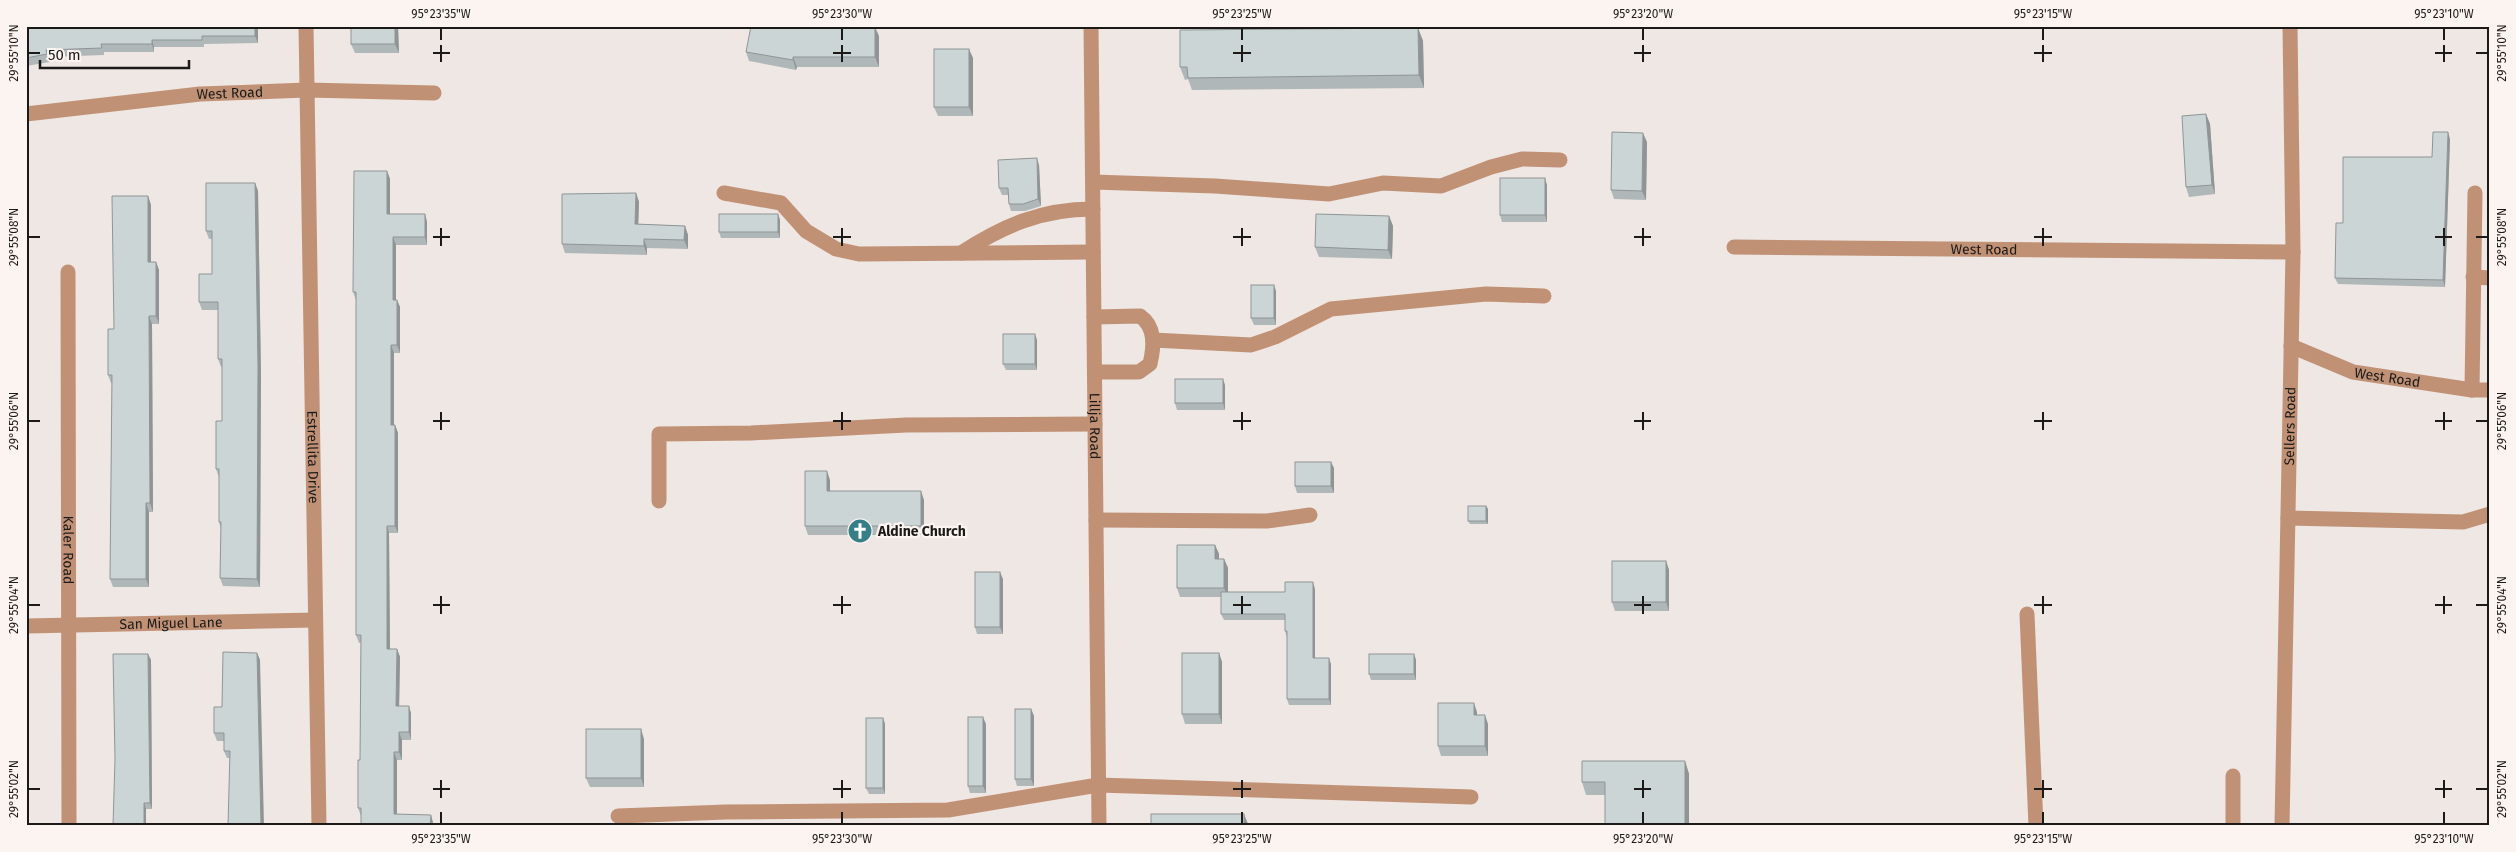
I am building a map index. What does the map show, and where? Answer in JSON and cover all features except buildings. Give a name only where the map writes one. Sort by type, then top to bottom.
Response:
[{"type":"street","name":"Estrellita Drive","points":[[306,26],[319,826]]},
{"type":"street","name":"Lillja Road","points":[[1092,26],[1099,826]]},
{"type":"street","name":"Sellers Road","points":[[2282,826],[2293,252],[2290,26]]},
{"type":"street","name":"West Road","points":[[26,114],[200,94],[306,90],[434,93]]},
{"type":"street","points":[[1093,182],[1215,186],[1329,194],[1384,183],[1440,186],[1491,167],[1522,159],[1560,160]]},
{"type":"street","points":[[724,193],[781,203],[806,231],[836,249],[859,254],[1093,252]]},
{"type":"street","points":[[2472,390],[2474,193]]},
{"type":"street","points":[[959,253],[994,232],[1027,218],[1074,209],[1093,209]]},
{"type":"street","name":"West Road","points":[[1734,247],[2293,252]]},
{"type":"street","name":"Kaler Road","points":[[68,272],[69,826]]},
{"type":"street","points":[[2473,277],[2490,278]]},
{"type":"street","points":[[1152,340],[1251,345],[1275,337],[1331,309],[1486,294],[1544,296]]},
{"type":"street","points":[[1094,317],[1140,316],[1150,326],[1152,340],[1150,364],[1139,372],[1094,372]]},
{"type":"street","name":"West Road","points":[[2291,346],[2354,372],[2472,390],[2490,390]]},
{"type":"street","points":[[659,501],[659,434],[751,433],[906,425],[1095,424]]},
{"type":"street","points":[[1096,520],[1267,521],[1310,514]]},
{"type":"street","points":[[2288,518],[2463,522],[2490,514]]},
{"type":"street","points":[[2027,614],[2036,826]]},
{"type":"street","name":"San Miguel Lane","points":[[26,626],[315,620]]},
{"type":"street","points":[[2233,776],[2233,826]]},
{"type":"street","points":[[618,816],[726,812],[948,810],[1098,785],[1471,797]]},
{"type":"place","name":"Aldine Church","points":[[860,531]]}]
